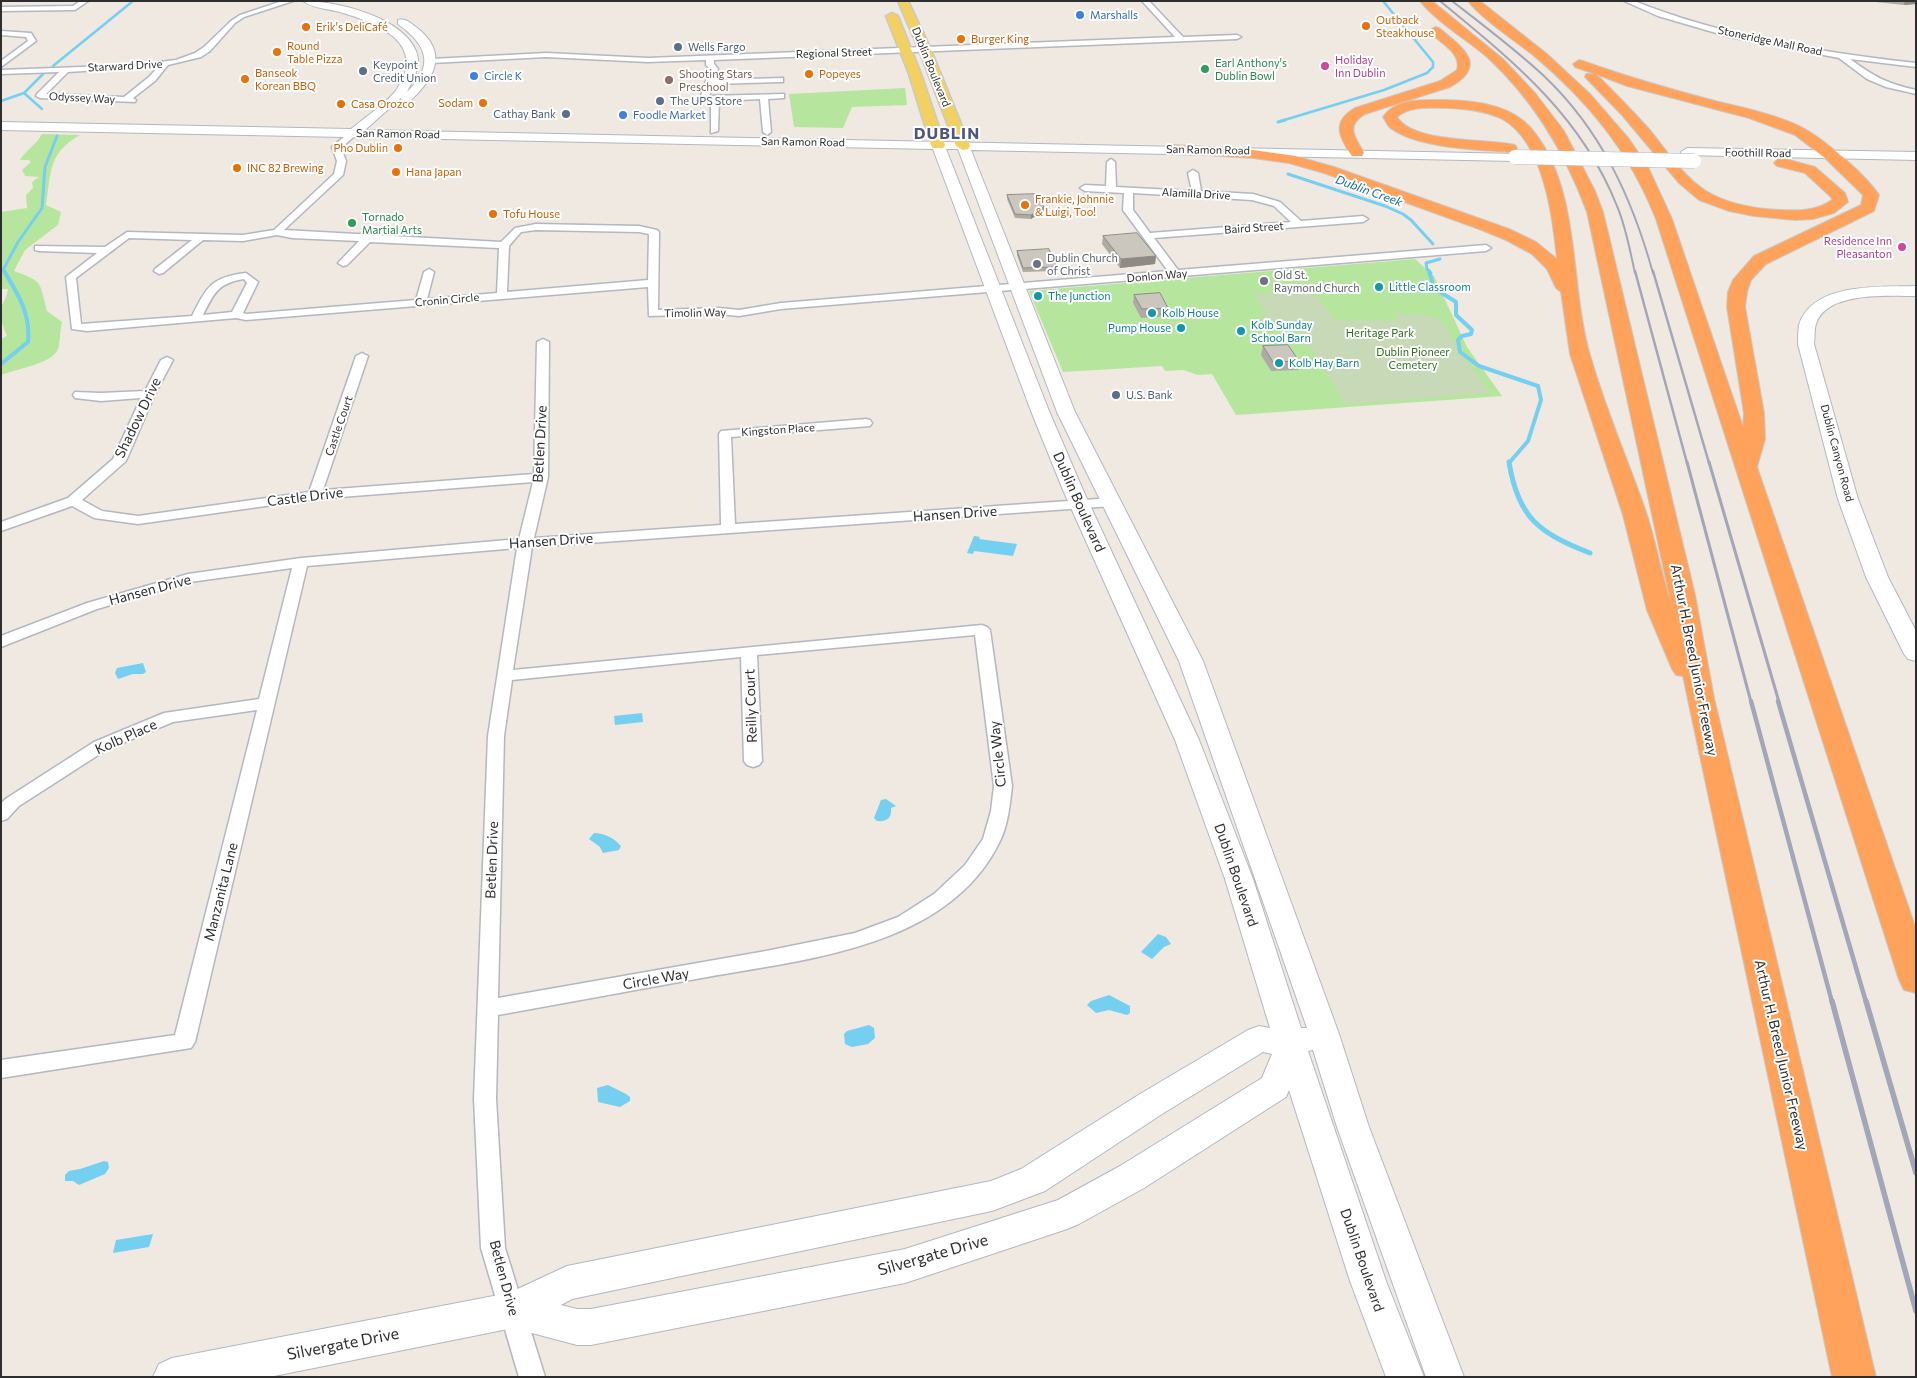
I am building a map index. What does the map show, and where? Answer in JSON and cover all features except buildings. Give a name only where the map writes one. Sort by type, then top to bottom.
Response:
[{"type":"highway","name":"Arthur H. Breed Junior Freeway","points":[[1418,4],[1498,62],[1531,96],[1561,137],[1586,187],[1595,212],[1682,595],[1700,698],[1854,1377]]},
{"type":"highway","points":[[1478,5],[1499,14],[1544,42]]},
{"type":"highway","points":[[1478,5],[1580,90],[1609,122],[1640,166],[1664,219],[1916,980]]},
{"type":"highway","points":[[1354,149],[1345,124],[1348,118],[1355,113],[1445,84],[1455,80],[1466,70],[1466,64],[1459,52],[1426,22]]},
{"type":"highway","points":[[1565,55],[1579,64],[1627,112],[1694,191],[1706,198],[1740,209],[1779,214],[1812,214],[1835,208],[1840,202],[1839,196],[1833,188],[1810,170],[1782,163]]},
{"type":"highway","points":[[1579,64],[1632,83],[1784,125],[1805,135],[1835,159],[1871,195],[1868,208],[1760,260],[1747,271],[1738,284],[1736,307],[1755,427],[1752,450],[1746,467]]},
{"type":"highway","points":[[1512,153],[1408,133],[1391,123],[1390,117],[1392,112],[1400,108],[1441,104],[1484,109],[1503,115],[1518,123],[1526,131],[1538,151],[1554,187],[1580,353],[1636,517],[1659,608],[1666,627],[1700,698]]},
{"type":"highway","points":[[1175,149],[1262,155],[1296,161],[1338,173],[1509,234],[1542,254],[1553,265],[1571,298]]},
{"type":"main road","name":"Dublin Boulevard","points":[[903,1],[925,50],[961,141]]},
{"type":"main road","name":"Dublin Boulevard","points":[[889,8],[936,140]]},
{"type":"street","points":[[1,9],[75,8],[85,1]]},
{"type":"street","name":"Starward Drive","points":[[1,72],[165,64],[198,55],[242,16],[290,1]]},
{"type":"street","points":[[308,1],[365,16],[404,39],[412,50],[413,62],[410,78],[401,92],[370,127]]},
{"type":"street","points":[[337,1],[388,16],[403,23],[425,40],[430,50],[432,61],[428,74],[419,88],[338,150]]},
{"type":"street","name":"Stoneridge Mall Road","points":[[1627,1],[1695,24],[1808,50],[1916,65]]},
{"type":"street","points":[[1146,2],[1155,2]]},
{"type":"street","points":[[1146,2],[1181,39]]},
{"type":"street","points":[[385,27],[399,27],[418,34]]},
{"type":"street","points":[[1,33],[28,35],[32,41],[1,65]]},
{"type":"street","name":"Regional Street","points":[[432,61],[546,55],[648,60],[1237,37]]},
{"type":"street","points":[[1808,50],[1840,58],[1857,66],[1861,72],[1874,79],[1916,92]]},
{"type":"street","points":[[710,57],[710,65],[718,68],[710,82],[704,99],[781,96]]},
{"type":"street","points":[[1857,66],[1865,59]]},
{"type":"street","points":[[1877,60],[1873,68],[1878,73],[1889,79],[1916,87]]},
{"type":"street","name":"Odyssey Way","points":[[66,69],[40,96],[129,100],[165,64]]},
{"type":"street","points":[[710,82],[780,80]]},
{"type":"street","points":[[328,123],[350,120],[368,112],[388,95],[401,92]]},
{"type":"street","points":[[764,96],[767,132]]},
{"type":"street","points":[[714,131],[715,98]]},
{"type":"street","name":"San Ramon Road","points":[[1,117],[328,123],[370,127],[936,140]]},
{"type":"street","name":"San Ramon Road","points":[[1,126],[354,133],[370,127],[714,131],[1175,149],[1354,149]]},
{"type":"street","points":[[277,232],[338,175],[342,165],[338,150],[332,144],[333,138],[316,132]]},
{"type":"street","points":[[338,150],[354,133]]},
{"type":"street","name":"Dublin Boulevard","points":[[936,140],[1031,387],[1079,504],[1187,740],[1239,879],[1308,1039],[1353,1127],[1445,1377]]},
{"type":"street","name":"San Ramon Road","points":[[961,141],[1602,155]]},
{"type":"street","name":"Dublin Boulevard","points":[[961,141],[1066,412],[1190,662],[1308,1039],[1365,1272],[1405,1377]]},
{"type":"street","name":"Foothill Road","points":[[1602,155],[1835,159],[1916,166]]},
{"type":"street","name":"Foothill Road","points":[[1690,157],[1782,163],[1916,156]]},
{"type":"street","points":[[1111,162],[1112,189]]},
{"type":"street","points":[[1193,173],[1197,194]]},
{"type":"street","name":"Alamilla Drive","points":[[1085,188],[1253,197],[1277,204],[1299,224]]},
{"type":"street","points":[[1129,190],[1128,210],[1175,274]]},
{"type":"street","name":"Baird Street","points":[[1146,236],[1362,219]]},
{"type":"street","points":[[502,295],[504,244],[518,230],[536,227],[639,229],[654,232],[653,283]]},
{"type":"street","name":"Cronin Circle","points":[[504,244],[292,235],[277,232],[243,238],[126,235],[71,277],[76,327],[87,328],[236,315],[246,317],[653,283]]},
{"type":"street","points":[[158,271],[201,237]]},
{"type":"street","points":[[343,263],[369,238]]},
{"type":"street","points":[[39,248],[106,250]]},
{"type":"street","name":"Donlon Way","points":[[739,312],[781,306],[1486,248]]},
{"type":"street","points":[[421,302],[429,272]]},
{"type":"street","points":[[196,318],[214,284],[228,277],[246,276],[253,282],[236,315]]},
{"type":"street","name":"Dublin Canyon Road","points":[[1916,282],[1895,284],[1877,290],[1852,294],[1825,303],[1808,320],[1805,331],[1806,344],[1848,499],[1877,577],[1916,654]]},
{"type":"street","name":"Timolin Way","points":[[653,283],[653,314],[739,312]]},
{"type":"street","name":"Dublin Canyon Road","points":[[1877,290],[1916,291]]},
{"type":"street","name":"Betlen Drive","points":[[532,1377],[493,1248],[485,1099],[496,736],[525,543],[540,477],[543,342]]},
{"type":"street","name":"Castle Court","points":[[315,495],[362,356]]},
{"type":"street","name":"Shadow Drive","points":[[1,527],[73,501],[118,461],[167,360]]},
{"type":"street","name":"Dublin Boulevard","points":[[1031,387],[1044,391],[1054,411],[1066,412]]},
{"type":"street","points":[[79,395],[101,397],[149,394]]},
{"type":"street","name":"Kingston Place","points":[[728,529],[725,434],[866,423]]},
{"type":"street","name":"Castle Drive","points":[[73,501],[99,515],[138,520],[315,495],[540,477]]},
{"type":"street","name":"Hansen Drive","points":[[1,642],[92,606],[188,578],[301,562],[525,543],[1112,502]]},
{"type":"street","name":"Manzanita Lane","points":[[1,1069],[184,1042],[301,562]]},
{"type":"street","name":"Circle Way","points":[[488,1008],[766,959],[857,940],[905,922],[941,899],[972,870],[992,840],[1000,811],[1003,786],[982,630],[748,651],[504,676]]},
{"type":"street","name":"Reilly Court","points":[[748,651],[753,762]]},
{"type":"street","name":"Kolb Place","points":[[1,815],[13,802],[49,778],[109,743],[170,717],[268,703]]},
{"type":"street","name":"Silvergate Drive","points":[[172,1377],[512,1310],[566,1283],[992,1196],[1034,1180],[1151,1104],[1259,1039],[1308,1039]]},
{"type":"street","name":"Silvergate Drive","points":[[512,1310],[577,1327],[591,1327],[906,1266],[1067,1213],[1132,1177],[1275,1086],[1308,1039]]},
{"type":"green space","points":[[905,88],[907,105],[852,107],[843,128],[794,127],[789,94]]},
{"type":"green space","points":[[42,134],[80,135],[62,149],[53,165],[46,205],[61,212],[58,225],[25,250],[14,271],[35,280],[43,293],[47,311],[62,322],[59,344],[58,349],[49,359],[1,375],[1,339],[7,336],[2,322],[1,308],[8,289],[1,289],[1,212],[27,208],[26,195],[33,188],[32,182],[39,177],[25,176],[22,170],[31,162],[29,160],[20,160]]},
{"type":"green space","name":"Heritage Park","points":[[1415,259],[1434,276],[1467,347],[1502,396],[1236,415],[1212,374],[1198,375],[1183,370],[1165,371],[1162,366],[1063,372],[1029,291]]},
{"type":"green space","name":"Dublin Pioneer Cemetery","points":[[1309,292],[1318,299],[1337,321],[1398,320],[1395,315],[1421,314],[1439,319],[1490,393],[1346,404],[1300,331],[1283,327],[1262,318],[1261,315],[1267,314],[1254,295]]},
{"type":"water","points":[[974,536],[980,537],[979,539],[1017,544],[1013,556],[974,551],[973,554],[967,553]]},
{"type":"water","points":[[143,663],[146,672],[143,674],[133,674],[118,679],[115,673],[117,668]]},
{"type":"water","points":[[642,713],[643,722],[615,725],[614,716]]},
{"type":"water","points":[[886,799],[896,806],[891,808],[891,814],[888,819],[877,821],[874,818],[881,800]]},
{"type":"water","points":[[594,833],[612,838],[621,846],[619,850],[603,853],[600,847],[589,839]]},
{"type":"water","points":[[1158,934],[1166,937],[1171,944],[1164,947],[1152,959],[1141,952]]},
{"type":"water","points":[[1109,995],[1130,1006],[1130,1013],[1127,1015],[1109,1010],[1096,1013],[1087,1005],[1091,1001]]},
{"type":"water","points":[[869,1025],[874,1028],[875,1038],[868,1044],[852,1047],[845,1044],[844,1034],[847,1031]]},
{"type":"water","points":[[608,1085],[626,1094],[630,1097],[630,1101],[620,1107],[598,1102],[597,1088]]},
{"type":"water","points":[[104,1161],[108,1162],[109,1168],[105,1174],[79,1185],[73,1181],[65,1181],[65,1175],[69,1171]]},
{"type":"water","points":[[153,1234],[149,1247],[113,1253],[116,1240]]},
{"type":"waterway","points":[[53,66],[133,1]]},
{"type":"waterway","name":"Dublin Creek","points":[[1281,121],[1384,90],[1427,73],[1433,67],[1433,62],[1383,1]]},
{"type":"waterway","points":[[24,93],[43,74]]},
{"type":"waterway","points":[[1,101],[24,93]]},
{"type":"waterway","points":[[24,93],[42,109]]},
{"type":"waterway","name":"Dublin Creek","points":[[1278,122],[1285,120]]},
{"type":"waterway","points":[[5,273],[3,270],[18,242],[42,208],[45,167],[57,136]]},
{"type":"waterway","name":"Dublin Creek","points":[[1288,174],[1385,206],[1403,214],[1433,244]]},
{"type":"waterway","name":"Dublin Creek","points":[[1429,271],[1426,263],[1440,259]]},
{"type":"waterway","points":[[1,364],[28,342],[25,313],[4,271]]},
{"type":"waterway","name":"Dublin Creek","points":[[1429,271],[1434,288],[1456,302],[1456,315],[1472,330],[1471,334],[1462,336],[1458,340],[1460,352],[1479,366],[1538,386],[1541,400],[1528,441],[1509,463]]},
{"type":"waterway","name":"Dublin Creek","points":[[1509,463],[1518,497],[1534,521],[1557,538],[1590,553]]},
{"type":"railway","points":[[1440,1],[1519,68],[1564,117],[1584,144],[1602,174],[1617,206],[1628,239],[1635,273]]},
{"type":"railway","points":[[1452,1],[1533,66],[1564,97],[1582,119],[1598,142],[1624,192],[1645,245],[1653,273]]},
{"type":"railway","points":[[1635,271],[1687,463]]},
{"type":"railway","points":[[1653,271],[1709,463]]},
{"type":"railway","points":[[1687,462],[1751,702]]},
{"type":"railway","points":[[1709,462],[1779,702]]},
{"type":"railway","points":[[1751,701],[1832,1002]]},
{"type":"railway","points":[[1778,701],[1866,1002]]},
{"type":"railway","points":[[1832,1001],[1916,1311]]},
{"type":"railway","points":[[1866,1001],[1916,1173]]},
{"type":"place","name":"Marshalls","points":[[1080,15]]},
{"type":"place","name":"Outback Steakhouse","points":[[1366,26]]},
{"type":"place","name":"Erik's DeliCafé","points":[[306,27]]},
{"type":"place","name":"Burger King","points":[[961,39]]},
{"type":"place","name":"Wells Fargo","points":[[678,47]]},
{"type":"place","name":"Round Table Pizza","points":[[277,52]]},
{"type":"place","name":"Holiday Inn Dublin","points":[[1325,66]]},
{"type":"place","name":"Earl Anthony's Dublin Bowl","points":[[1205,69]]},
{"type":"place","name":"Keypoint Credit Union","points":[[363,71]]},
{"type":"place","name":"Popeyes","points":[[809,74]]},
{"type":"place","name":"Circle K","points":[[474,76]]},
{"type":"place","name":"Banseok Korean BBQ","points":[[245,79]]},
{"type":"place","name":"Shooting Stars Preschool","points":[[669,80]]},
{"type":"place","name":"The UPS Store","points":[[660,101]]},
{"type":"place","name":"Sodam","points":[[483,103]]},
{"type":"place","name":"Casa Orozco","points":[[341,104]]},
{"type":"place","name":"Cathay Bank","points":[[566,114]]},
{"type":"place","name":"Foodle Market","points":[[623,115]]},
{"type":"place","name":"Pho Dublin","points":[[398,148]]},
{"type":"place","name":"INC 82 Brewing","points":[[237,168]]},
{"type":"place","name":"Hana Japan","points":[[396,172]]},
{"type":"place","name":"Frankie, Johnnie & Luigi, Too!","points":[[1025,205]]},
{"type":"place","name":"Tofu House","points":[[493,214]]},
{"type":"place","name":"Tornado Martial Arts","points":[[352,223]]},
{"type":"place","name":"Residence Inn Pleasanton","points":[[1902,247]]},
{"type":"place","name":"Dublin Church of Christ","points":[[1037,264]]},
{"type":"place","name":"Old St. Raymond Church","points":[[1264,281]]},
{"type":"place","name":"Little Classroom","points":[[1379,287]]},
{"type":"place","name":"The Junction","points":[[1038,296]]},
{"type":"place","name":"Kolb House","points":[[1152,313]]},
{"type":"place","name":"Pump House","points":[[1181,328]]},
{"type":"place","name":"Kolb Sunday School Barn","points":[[1241,331]]},
{"type":"place","name":"Kolb Hay Barn","points":[[1279,363]]},
{"type":"place","name":"U.S. Bank","points":[[1116,395]]},
{"type":"district","name":"DUBLIN","points":[[947,134]]}]
